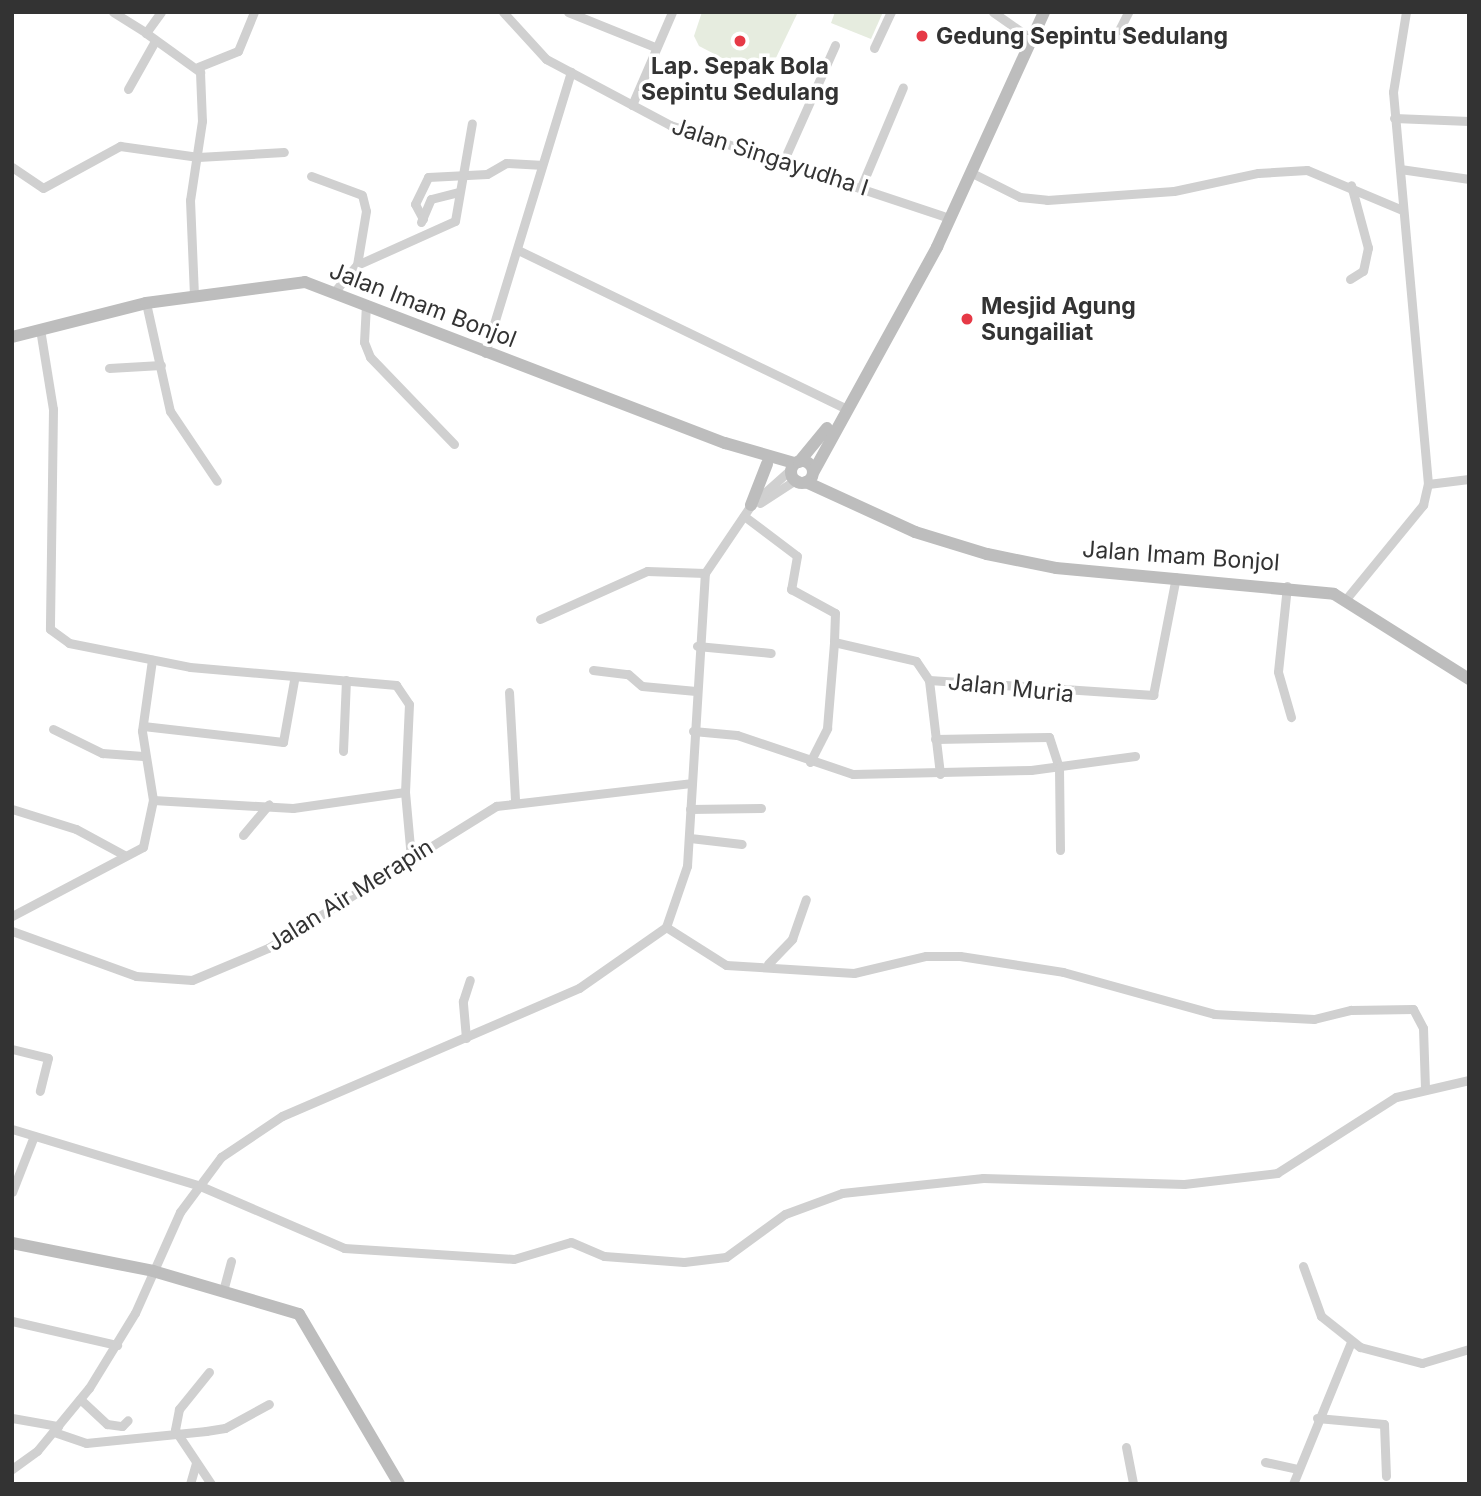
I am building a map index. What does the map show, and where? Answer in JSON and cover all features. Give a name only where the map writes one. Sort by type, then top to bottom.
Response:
[{"type":"main road","points":[[842,407],[943,216],[1035,12]]},
{"type":"main road","points":[[801,471],[937,247],[1044,12]]},
{"type":"main road","name":"Jalan Imam Bonjol","points":[[12,337],[146,303],[304,282],[335,291],[485,353],[801,471],[873,514],[987,554],[1056,568],[1287,585],[1346,598],[1469,680]]},
{"type":"main road","name":"Jalan Imam Bonjol","points":[[725,443],[767,464],[801,471]]},
{"type":"main road","points":[[748,511],[767,464]]},
{"type":"main road","points":[[12,1243],[153,1271],[306,1319],[355,1419],[399,1484]]},
{"type":"street","points":[[113,12],[198,67]]},
{"type":"street","points":[[146,33],[160,12]]},
{"type":"street","points":[[198,67],[238,51],[254,12]]},
{"type":"street","name":"Jalan Singayudha I","points":[[503,12],[534,50],[679,129],[943,216]]},
{"type":"street","points":[[568,12],[655,47]]},
{"type":"street","points":[[632,105],[672,12]]},
{"type":"street","points":[[874,48],[891,12]]},
{"type":"street","points":[[993,12],[1025,34]]},
{"type":"street","points":[[1116,36],[1128,12]]},
{"type":"street","points":[[1346,598],[1423,505],[1428,484],[1394,118],[1394,69],[1406,12]]},
{"type":"street","points":[[128,89],[155,41]]},
{"type":"street","points":[[783,162],[835,45]]},
{"type":"street","points":[[194,296],[190,200],[198,157],[198,67]]},
{"type":"street","points":[[485,353],[520,251],[539,165],[570,72]]},
{"type":"street","points":[[861,187],[903,87]]},
{"type":"street","points":[[1394,118],[1469,121]]},
{"type":"street","points":[[335,291],[356,265],[417,233],[452,225],[472,123]]},
{"type":"street","points":[[12,167],[43,188],[120,146],[198,157],[284,152]]},
{"type":"street","points":[[423,219],[415,209],[420,182],[487,174],[506,163],[539,165]]},
{"type":"street","points":[[970,172],[1035,200],[1174,191],[1294,169],[1351,185],[1402,210]]},
{"type":"street","points":[[1400,169],[1469,179]]},
{"type":"street","points":[[311,176],[362,195],[366,211],[356,265]]},
{"type":"street","points":[[1350,279],[1363,271],[1368,248],[1351,185]]},
{"type":"street","points":[[417,233],[431,199],[459,192]]},
{"type":"street","points":[[520,251],[842,407]]},
{"type":"street","points":[[146,303],[172,415],[217,481]]},
{"type":"street","points":[[366,304],[363,342],[370,357],[454,444]]},
{"type":"street","points":[[40,329],[54,410],[50,629],[69,643],[152,660],[294,680],[387,682],[406,694],[405,792],[411,858]]},
{"type":"street","points":[[109,368],[160,365]]},
{"type":"street","points":[[12,1469],[56,1429],[117,1345],[198,1185],[221,1157],[282,1116],[586,984],[666,927],[686,869],[690,838],[697,646],[705,573],[748,511],[801,471]]},
{"type":"street","points":[[1428,484],[1469,479]]},
{"type":"street","points":[[748,511],[797,556],[791,587],[835,613],[827,728],[810,762]]},
{"type":"street","points":[[540,619],[647,571],[705,573]]},
{"type":"street","name":"Jalan Muria","points":[[940,774],[929,680],[1153,695],[1177,577]]},
{"type":"street","points":[[1287,585],[1278,672],[1291,717]]},
{"type":"street","points":[[834,642],[916,660],[929,680]]},
{"type":"street","points":[[697,646],[771,653]]},
{"type":"street","points":[[12,916],[143,846],[153,800],[143,756],[143,726],[152,660]]},
{"type":"street","points":[[593,670],[628,674],[642,686],[695,691]]},
{"type":"street","points":[[143,726],[283,742],[294,680]]},
{"type":"street","points":[[343,751],[346,680]]},
{"type":"street","points":[[509,692],[515,801]]},
{"type":"street","points":[[53,729],[102,753],[143,756]]},
{"type":"street","points":[[693,731],[737,735],[810,762],[853,774],[940,774],[1059,768],[1135,756]]},
{"type":"street","points":[[935,739],[1044,735],[1059,768],[1060,850]]},
{"type":"street","name":"Jalan Air Merapin","points":[[12,931],[136,976],[192,980],[268,947],[474,816],[515,801],[691,783]]},
{"type":"street","points":[[153,800],[268,804],[293,808],[405,792]]},
{"type":"street","points":[[243,835],[268,804]]},
{"type":"street","points":[[690,809],[761,808]]},
{"type":"street","points":[[12,809],[76,829],[124,855]]},
{"type":"street","points":[[690,838],[742,844]]},
{"type":"street","points":[[768,964],[792,939],[806,899]]},
{"type":"street","points":[[666,927],[714,962],[768,964],[854,973],[926,956],[960,956],[1063,972],[1214,1014],[1314,1019],[1351,1010],[1413,1009],[1423,1028],[1425,1088]]},
{"type":"street","points":[[466,1038],[463,1001],[470,980]]},
{"type":"street","points":[[12,1049],[48,1058],[40,1091]]},
{"type":"street","points":[[12,1129],[198,1185],[344,1248],[514,1259],[571,1242],[622,1259],[714,1261],[785,1214],[842,1193],[983,1178],[1184,1184],[1281,1172],[1356,1118],[1425,1088],[1469,1080]]},
{"type":"street","points":[[12,1192],[34,1136]]},
{"type":"street","points":[[223,1291],[231,1261]]},
{"type":"street","points":[[1303,1266],[1314,1306],[1351,1342],[1422,1363],[1469,1349]]},
{"type":"street","points":[[12,1321],[117,1345]]},
{"type":"street","points":[[1293,1484],[1317,1418],[1351,1342]]},
{"type":"street","points":[[209,1372],[179,1409],[175,1430],[211,1484]]},
{"type":"street","points":[[80,1399],[107,1424],[122,1426],[128,1420]]},
{"type":"street","points":[[12,1418],[56,1429],[86,1443],[175,1430],[225,1428],[269,1404]]},
{"type":"street","points":[[1317,1418],[1384,1424],[1386,1476]]},
{"type":"street","points":[[1126,1447],[1133,1484]]},
{"type":"street","points":[[1265,1462],[1298,1469]]},
{"type":"street","points":[[190,1484],[196,1463]]},
{"type":"shaded area","name":"Lap. Sepak Bola Sepintu Sedulang","points":[[702,12],[798,12],[773,64],[751,73],[699,46],[694,36]]},
{"type":"shaded area","points":[[835,12],[883,12],[871,39],[831,23]]},
{"type":"place","name":"Gedung Sepintu Sedulang","points":[[922,36]]},
{"type":"place","name":"Lap. Sepak Bola Sepintu Sedulang","points":[[740,41]]},
{"type":"place","name":"Mesjid Agung Sungailiat","points":[[967,319]]}]
